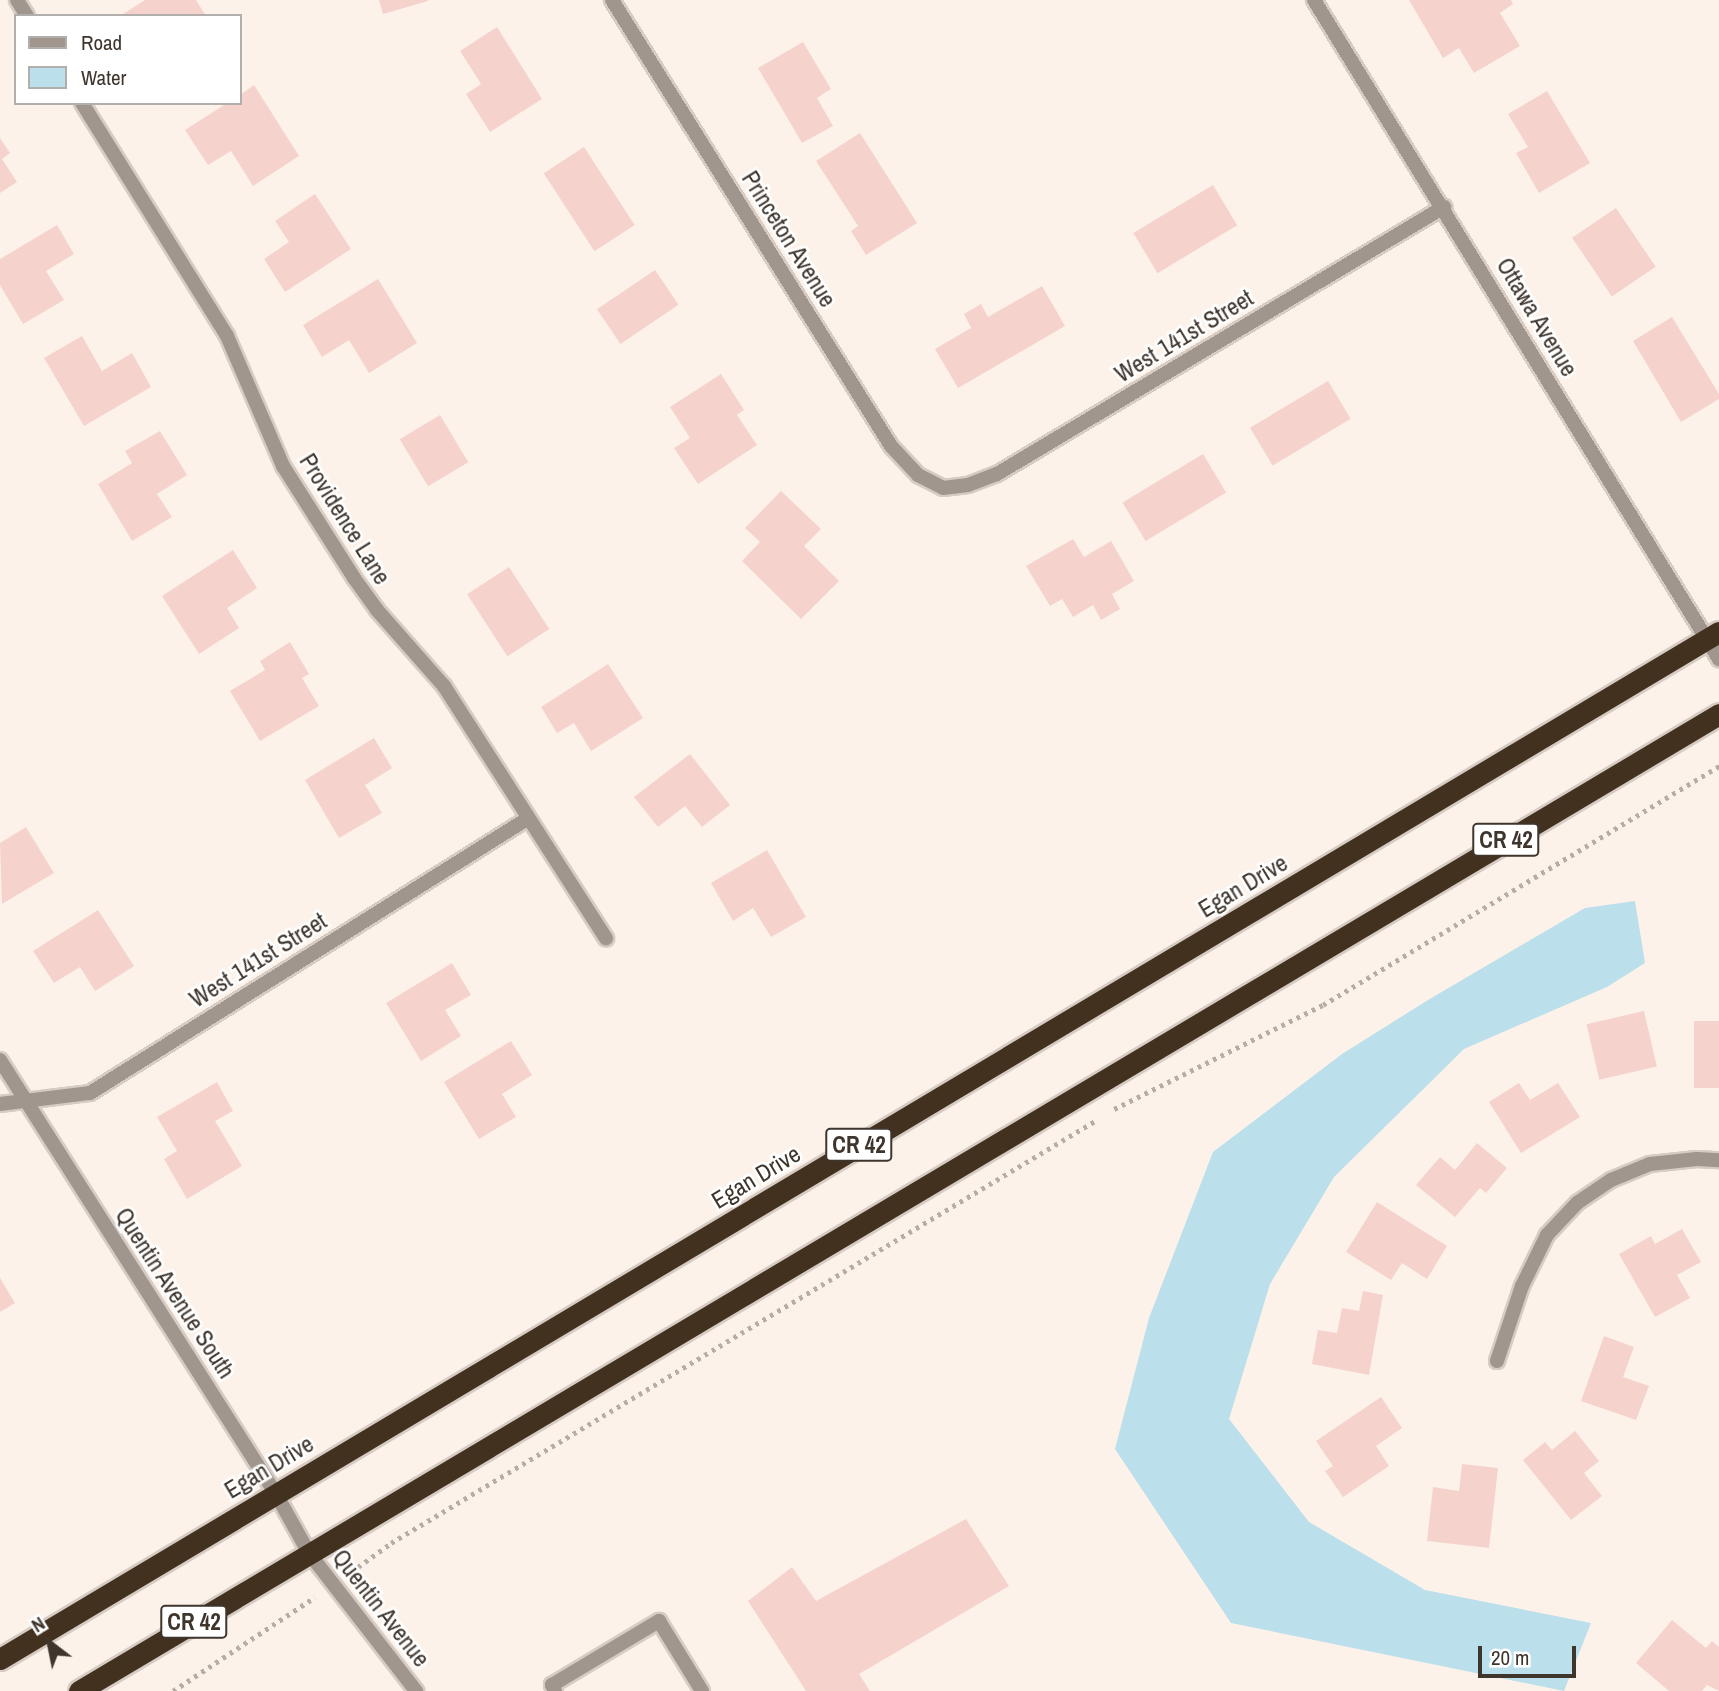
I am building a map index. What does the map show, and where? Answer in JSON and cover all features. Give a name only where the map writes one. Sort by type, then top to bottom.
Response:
[{"type":"highway","name":"Egan Drive","points":[[0,1659],[1713,636]]},
{"type":"highway","name":"CR 42","points":[[79,1691],[1719,713]]},
{"type":"street","name":"Princeton Avenue","points":[[612,0],[891,446],[918,475],[943,488]]},
{"type":"street","name":"Ottawa Avenue","points":[[1314,0],[1713,636],[1719,659]]},
{"type":"street","name":"Providence Lane","points":[[83,105],[226,336],[283,466],[377,610],[444,686],[527,819],[606,938]]},
{"type":"street","name":"West 141st Street","points":[[943,488],[968,485],[998,474],[1444,207]]},
{"type":"street","name":"West 141st Street","points":[[0,1104],[90,1093],[527,819]]},
{"type":"street","name":"Quentin Avenue South","points":[[0,1060],[276,1494],[309,1553]]},
{"type":"street","points":[[1497,1361],[1522,1286],[1547,1235],[1577,1203],[1611,1180],[1650,1164],[1697,1158],[1719,1160]]},
{"type":"street","name":"Quentin Avenue","points":[[309,1553],[416,1691]]},
{"type":"street","points":[[555,1691],[552,1685],[659,1621],[702,1691]]},
{"type":"path","points":[[1112,1110],[1323,1006],[1719,766]]},
{"type":"path","points":[[173,1691],[334,1585],[391,1544],[1100,1118]]},
{"type":"water","points":[[1635,901],[1645,963],[1607,987],[1464,1049],[1334,1177],[1270,1284],[1229,1419],[1309,1522],[1425,1590],[1591,1623],[1564,1691],[1231,1623],[1115,1449],[1149,1318],[1213,1152],[1342,1054],[1428,1000],[1585,908]]},
{"type":"building","points":[[145,0],[196,0],[205,14],[123,14]]},
{"type":"building","points":[[379,0],[428,0],[428,1],[383,14]]},
{"type":"building","points":[[1409,0],[1511,0],[1513,4],[1500,13],[1520,46],[1474,73],[1459,48],[1443,58]]},
{"type":"building","points":[[497,27],[542,99],[490,132],[466,94],[481,84],[460,51]]},
{"type":"building","points":[[803,42],[831,89],[817,98],[833,126],[802,143],[758,68]]},
{"type":"building","points":[[254,85],[299,156],[253,186],[231,151],[208,165],[185,130],[224,105],[242,105],[242,94]]},
{"type":"building","points":[[1547,91],[1590,163],[1539,193],[1516,153],[1528,147],[1508,114]]},
{"type":"building","points":[[860,133],[917,223],[866,255],[851,231],[858,226],[816,161]]},
{"type":"building","points":[[0,138],[10,153],[2,159],[17,182],[0,193]]},
{"type":"building","points":[[584,147],[635,225],[594,251],[544,173]]},
{"type":"building","points":[[1213,185],[1237,225],[1157,273],[1133,233]]},
{"type":"building","points":[[315,194],[351,249],[285,292],[264,259],[289,242],[275,221]]},
{"type":"building","points":[[1616,208],[1656,267],[1612,296],[1572,238]]},
{"type":"building","points":[[57,225],[74,254],[46,271],[64,300],[23,324],[0,285],[0,259]]},
{"type":"building","points":[[655,270],[678,305],[620,344],[597,309]]},
{"type":"building","points":[[378,279],[417,343],[369,373],[349,340],[322,357],[303,325]]},
{"type":"building","points":[[1042,286],[1065,326],[958,388],[935,349],[971,328],[964,314],[981,304],[988,317]]},
{"type":"building","points":[[1672,317],[1719,394],[1719,399],[1681,422],[1633,341]]},
{"type":"building","points":[[82,336],[102,371],[132,353],[151,387],[84,426],[44,358]]},
{"type":"building","points":[[721,374],[744,410],[737,415],[757,445],[698,484],[674,448],[690,438],[670,407]]},
{"type":"building","points":[[1328,381],[1351,419],[1273,466],[1250,428]]},
{"type":"building","points":[[440,415],[468,462],[428,486],[400,439]]},
{"type":"building","points":[[160,431],[187,475],[157,494],[172,517],[132,541],[98,484],[132,463],[125,451]]},
{"type":"building","points":[[1203,454],[1226,493],[1146,541],[1122,502]]},
{"type":"building","points":[[781,491],[821,529],[804,546],[839,581],[801,619],[742,561],[760,542],[745,528]]},
{"type":"building","points":[[1073,539],[1084,557],[1111,541],[1134,581],[1112,594],[1120,609],[1101,620],[1093,605],[1073,617],[1062,599],[1050,606],[1026,566]]},
{"type":"building","points":[[233,550],[257,588],[227,608],[239,628],[199,654],[162,596]]},
{"type":"building","points":[[509,567],[549,629],[507,656],[467,594]]},
{"type":"building","points":[[290,642],[309,674],[302,678],[319,706],[260,741],[230,691],[265,670],[260,661]]},
{"type":"building","points":[[608,664],[643,718],[591,751],[574,723],[557,733],[541,707]]},
{"type":"building","points":[[374,738],[392,768],[365,785],[382,813],[339,838],[305,780]]},
{"type":"building","points":[[690,754],[730,805],[702,827],[685,806],[658,827],[634,797]]},
{"type":"building","points":[[26,827],[54,873],[2,904],[0,843]]},
{"type":"building","points":[[767,850],[806,917],[771,937],[753,908],[733,921],[711,883]]},
{"type":"building","points":[[98,910],[134,966],[95,991],[80,967],[54,983],[33,951]]},
{"type":"building","points":[[452,963],[471,995],[445,1010],[461,1036],[421,1061],[386,1003]]},
{"type":"building","points":[[1644,1011],[1657,1067],[1599,1080],[1587,1024]]},
{"type":"building","points":[[1694,1021],[1719,1021],[1719,1088],[1694,1088]]},
{"type":"building","points":[[511,1041],[532,1075],[502,1094],[516,1117],[479,1139],[444,1082]]},
{"type":"building","points":[[217,1082],[233,1111],[215,1121],[242,1166],[187,1199],[164,1159],[177,1151],[157,1117]]},
{"type":"building","points":[[1519,1083],[1530,1100],[1558,1083],[1580,1117],[1521,1153],[1489,1102]]},
{"type":"building","points":[[1477,1143],[1507,1168],[1486,1193],[1480,1188],[1455,1217],[1416,1185],[1440,1157],[1455,1170]]},
{"type":"building","points":[[1377,1202],[1447,1246],[1427,1279],[1402,1263],[1391,1280],[1346,1252]]},
{"type":"building","points":[[1682,1229],[1701,1262],[1677,1275],[1690,1298],[1655,1317],[1619,1254],[1651,1236],[1655,1244]]},
{"type":"building","points":[[0,1278],[15,1303],[0,1312]]},
{"type":"building","points":[[1363,1291],[1383,1295],[1369,1375],[1312,1364],[1318,1330],[1337,1333],[1342,1308],[1359,1311]]},
{"type":"building","points":[[1604,1336],[1634,1347],[1623,1377],[1649,1386],[1636,1420],[1581,1401]]},
{"type":"building","points":[[1381,1397],[1402,1428],[1376,1446],[1389,1466],[1343,1497],[1325,1471],[1333,1466],[1316,1441]]},
{"type":"building","points":[[1575,1431],[1599,1461],[1584,1473],[1602,1496],[1571,1520],[1523,1460],[1545,1442],[1552,1450]]},
{"type":"building","points":[[1462,1464],[1498,1468],[1489,1548],[1427,1541],[1433,1487],[1459,1491]]},
{"type":"building","points":[[966,1519],[1009,1586],[859,1674],[870,1691],[806,1691],[748,1601],[792,1567],[816,1601]]},
{"type":"building","points":[[1672,1620],[1706,1648],[1712,1641],[1719,1647],[1719,1691],[1707,1685],[1702,1691],[1669,1691],[1636,1663]]}]
